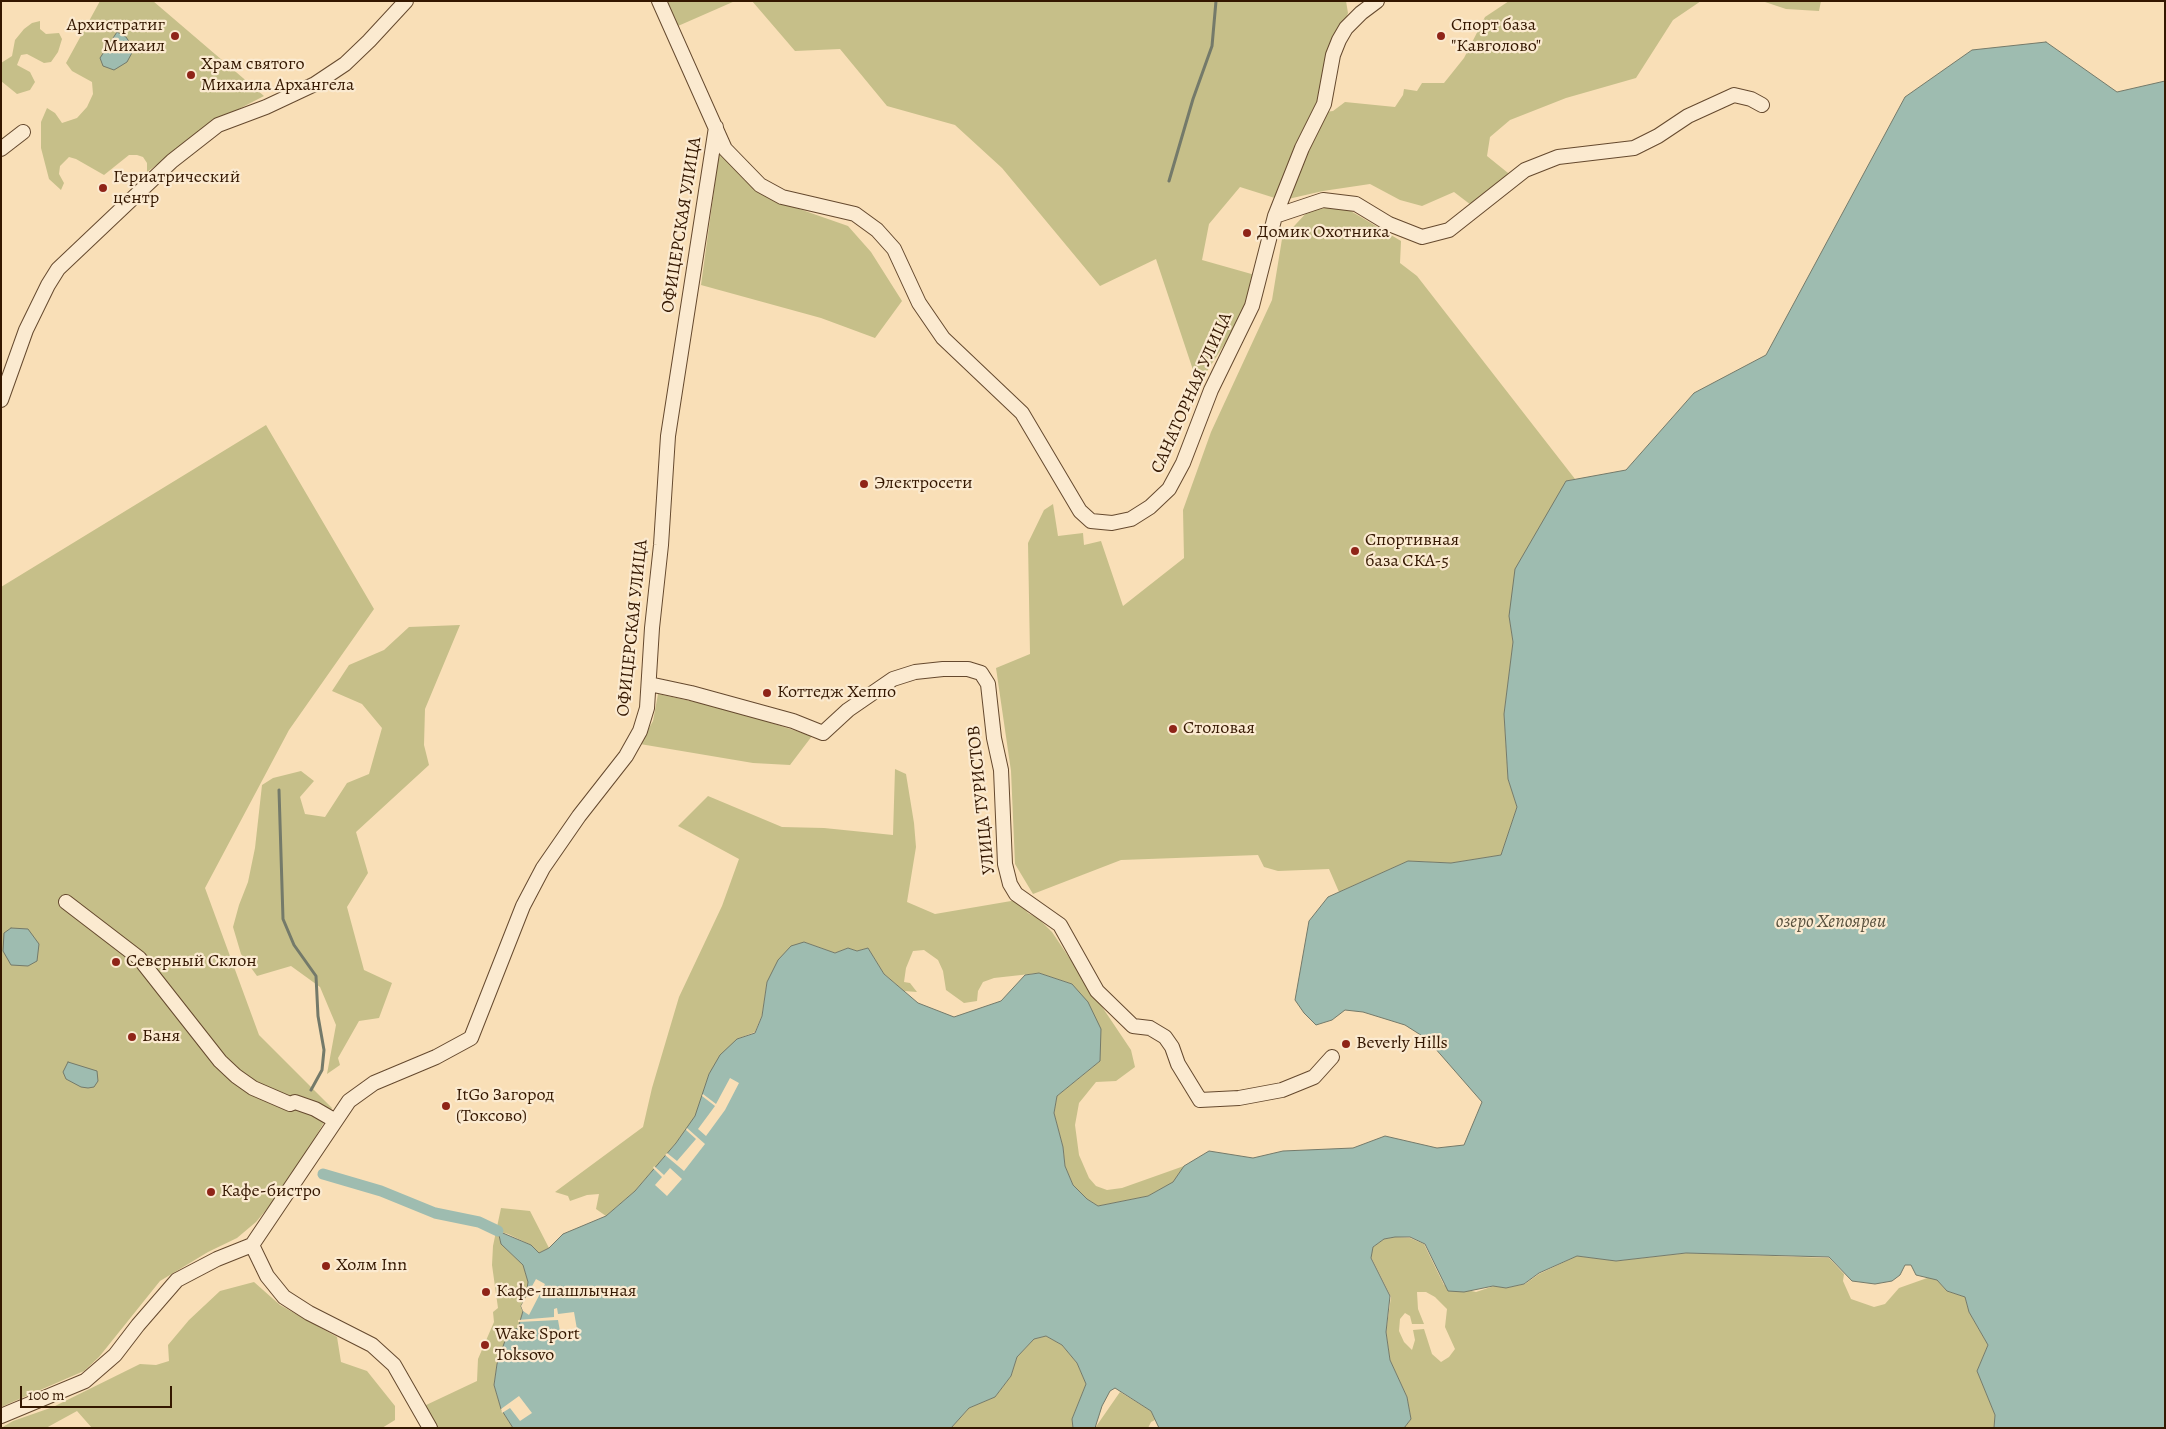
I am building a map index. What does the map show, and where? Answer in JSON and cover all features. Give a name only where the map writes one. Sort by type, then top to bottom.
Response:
[{"type":"street","points":[[1,400],[26,330],[48,285],[58,270],[172,161],[218,125],[266,107],[315,84],[357,53],[406,1]]},
{"type":"street","name":"САНАТОРНАЯ УЛИЦА","points":[[659,1],[725,149],[760,185],[782,198],[855,214],[877,230],[894,249],[919,303],[943,338],[1022,413],[1068,494],[1080,511],[1091,521],[1112,523],[1131,519],[1150,507],[1169,488],[1183,463],[1211,390],[1252,306],[1275,216],[1302,148],[1324,104],[1333,56],[1339,40],[1346,28],[1377,1]]},
{"type":"street","points":[[1275,216],[1324,200],[1356,204],[1388,224],[1422,237],[1449,230],[1525,170],[1558,157],[1634,148],[1658,136],[1688,116],[1734,96],[1751,99],[1762,105]]},
{"type":"street","name":"ОФИЦЕРСКАЯ УЛИЦА","points":[[252,1245],[349,1101],[374,1083],[436,1057],[471,1038],[524,906],[543,868],[579,816],[626,756],[640,731],[647,708],[668,436],[716,126]]},
{"type":"street","points":[[1,149],[23,132]]},
{"type":"street","name":"УЛИЦА ТУРИСТОВ","points":[[649,684],[691,693],[793,721],[823,733],[862,700],[893,679],[915,672],[968,669],[981,673],[988,684],[994,738],[1001,770],[1005,864],[1010,884],[1016,894],[1060,925],[1097,991],[1116,1012],[1133,1026],[1150,1028],[1165,1037],[1172,1047],[1178,1064],[1200,1100],[1239,1098],[1282,1090],[1314,1077],[1332,1061],[1332,1057]]},
{"type":"street","points":[[66,902],[139,958],[220,1061],[236,1076],[253,1088],[290,1104],[295,1102],[316,1109],[332,1125]]},
{"type":"street","points":[[1,1416],[85,1381],[115,1355],[177,1280],[217,1259],[252,1245],[268,1276],[284,1297],[309,1313],[372,1345],[394,1365],[430,1428]]},
{"type":"shaded area","points":[[100,1],[153,1],[264,96],[231,113],[201,132],[147,172],[147,163],[143,157],[137,155],[129,155],[104,175],[69,157],[60,166],[59,174],[64,183],[61,190],[49,179],[41,148],[41,122],[47,108],[55,113],[62,123],[77,118],[87,107],[93,94],[92,82],[72,71],[66,63]]},
{"type":"shaded area","points":[[666,1],[735,1],[678,26]]},
{"type":"shaded area","points":[[752,1],[1346,1],[1348,13],[1327,65],[1326,91],[1278,199],[1240,187],[1209,224],[1202,260],[1255,275],[1250,305],[1198,385],[1156,259],[1100,286],[1002,168],[955,125],[887,106],[840,49],[795,51]]},
{"type":"shaded area","points":[[1509,1],[1701,1],[1673,20],[1636,78],[1566,98],[1510,120],[1490,137],[1487,156],[1513,177],[1475,208],[1454,192],[1422,206],[1400,200],[1370,184],[1323,191],[1288,199],[1285,194],[1325,112],[1333,111],[1345,102],[1395,107],[1403,95],[1404,89],[1417,91],[1422,83],[1444,83],[1464,58],[1485,17]]},
{"type":"shaded area","points":[[1762,1],[1821,1],[1819,11],[1786,9]]},
{"type":"shaded area","points":[[40,21],[40,29],[46,34],[59,33],[62,39],[58,52],[51,62],[44,63],[27,54],[21,55],[17,65],[30,72],[35,82],[30,90],[17,94],[1,81],[1,63],[12,56],[15,40],[24,29],[32,23]]},
{"type":"shaded area","points":[[719,154],[768,198],[848,226],[871,252],[902,301],[875,338],[821,318],[701,285]]},
{"type":"shaded area","name":"Спортивная база СКА-5","points":[[1344,207],[1401,241],[1400,263],[1417,276],[1575,479],[1566,481],[1509,616],[1513,642],[1504,714],[1508,779],[1517,807],[1501,855],[1451,863],[1408,861],[1339,892],[1329,869],[1278,871],[1264,867],[1258,855],[1121,860],[1033,894],[1015,864],[1011,771],[996,668],[1030,654],[1028,543],[1044,510],[1053,504],[1058,536],[1083,533],[1084,545],[1101,541],[1123,606],[1184,558],[1183,510],[1211,432],[1272,300],[1282,239],[1310,209]]},
{"type":"shaded area","name":"Северный Склон","points":[[266,425],[374,609],[289,730],[205,888],[259,1035],[332,1108],[315,1138],[271,1204],[256,1222],[237,1238],[208,1252],[160,1281],[99,1357],[84,1371],[1,1407],[1,587]]},
{"type":"shaded area","points":[[460,625],[425,709],[424,745],[429,765],[356,832],[368,873],[347,907],[364,970],[392,983],[379,1018],[359,1021],[338,1058],[340,1065],[327,1074],[336,1025],[320,987],[291,966],[257,976],[241,954],[233,927],[248,882],[255,848],[262,785],[273,778],[301,771],[314,781],[300,797],[305,814],[325,817],[347,783],[369,774],[382,728],[362,704],[332,691],[349,665],[384,650],[409,627]]},
{"type":"shaded area","points":[[658,694],[728,709],[812,736],[790,765],[753,763],[640,744],[653,721]]},
{"type":"shaded area","points":[[895,769],[906,774],[914,823],[916,847],[907,902],[935,914],[1017,900],[1028,913],[1039,919],[1052,932],[1131,1050],[1135,1067],[1116,1081],[1096,1082],[1079,1103],[1075,1125],[1079,1155],[1089,1178],[1096,1186],[1107,1190],[1122,1188],[1184,1166],[1174,1182],[1148,1196],[1098,1206],[1087,1199],[1073,1185],[1065,1166],[1063,1147],[1054,1113],[1057,1096],[1100,1061],[1072,984],[1039,973],[994,978],[983,982],[978,991],[977,1001],[964,1003],[946,990],[943,971],[938,960],[924,950],[913,951],[906,968],[904,982],[910,983],[917,992],[904,991],[884,974],[868,948],[857,951],[848,948],[835,953],[804,942],[767,982],[762,1015],[755,1032],[737,1039],[709,1074],[696,1116],[676,1143],[635,1191],[606,1216],[596,1209],[599,1194],[587,1195],[570,1201],[568,1196],[555,1192],[643,1127],[652,1088],[679,997],[722,906],[739,859],[678,826],[708,796],[782,827],[824,828],[893,835]]},
{"type":"shaded area","points":[[501,1208],[530,1211],[549,1248],[539,1253],[531,1245],[498,1231],[501,1244],[523,1265],[528,1282],[526,1297],[521,1306],[523,1311],[518,1328],[508,1333],[497,1364],[494,1385],[501,1409],[513,1428],[435,1428],[424,1406],[477,1381],[478,1359],[494,1322],[493,1312],[498,1308],[492,1265],[493,1246]]},
{"type":"shaded area","points":[[1395,1237],[1410,1238],[1424,1244],[1444,1285],[1476,1292],[1494,1286],[1506,1288],[1525,1284],[1539,1274],[1577,1256],[1617,1261],[1687,1253],[1829,1258],[1844,1274],[1843,1281],[1851,1299],[1874,1307],[1885,1304],[1899,1288],[1930,1277],[1937,1280],[1947,1291],[1965,1297],[1969,1312],[1988,1345],[1977,1371],[1995,1415],[1994,1428],[1404,1428],[1411,1419],[1407,1397],[1390,1360],[1386,1332],[1391,1297],[1371,1257],[1373,1247],[1384,1239]],"holes":[[[1417,1292],[1426,1292],[1435,1297],[1447,1309],[1445,1327],[1455,1349],[1449,1357],[1441,1362],[1432,1354],[1424,1329],[1413,1330],[1415,1340],[1412,1350],[1404,1342],[1399,1331],[1400,1319],[1405,1313],[1410,1316],[1412,1324],[1424,1324],[1418,1309]]]},
{"type":"shaded area","points":[[254,1282],[280,1305],[337,1337],[341,1362],[367,1371],[395,1406],[395,1420],[382,1428],[92,1428],[77,1411],[46,1428],[1,1428],[13,1421],[53,1407],[140,1364],[156,1365],[169,1361],[168,1345],[189,1320],[220,1291]]},
{"type":"shaded area","points":[[1046,1336],[1062,1345],[1077,1363],[1086,1384],[1072,1419],[1073,1428],[951,1428],[969,1408],[995,1397],[1011,1376],[1017,1357],[1034,1339]]},
{"type":"shaded area","points":[[1120,1392],[1151,1411],[1155,1420],[1151,1422],[1148,1428],[1095,1428]]},
{"type":"water","points":[[117,32],[126,37],[134,49],[127,62],[114,70],[103,66],[100,58]]},
{"type":"water","name":"озеро Хепоярви","points":[[2046,42],[2117,92],[2165,81],[2165,1428],[1994,1428],[1995,1415],[1977,1371],[1988,1345],[1969,1312],[1965,1297],[1947,1291],[1937,1280],[1916,1275],[1911,1265],[1905,1265],[1900,1275],[1892,1281],[1875,1284],[1852,1281],[1829,1257],[1686,1253],[1616,1261],[1577,1256],[1539,1273],[1524,1284],[1506,1288],[1493,1286],[1464,1292],[1448,1291],[1425,1244],[1410,1237],[1395,1237],[1384,1239],[1373,1247],[1371,1258],[1390,1296],[1386,1332],[1390,1360],[1407,1397],[1411,1419],[1404,1428],[1159,1428],[1151,1411],[1115,1388],[1110,1391],[1102,1406],[1095,1428],[1073,1428],[1072,1419],[1086,1384],[1077,1363],[1062,1345],[1046,1336],[1034,1339],[1017,1357],[1011,1376],[995,1397],[969,1408],[951,1428],[513,1428],[501,1409],[494,1385],[497,1364],[508,1332],[518,1328],[523,1311],[521,1306],[526,1297],[528,1282],[523,1265],[501,1244],[498,1231],[531,1245],[539,1253],[549,1248],[563,1234],[606,1216],[635,1191],[676,1143],[695,1116],[709,1074],[720,1055],[737,1039],[755,1033],[762,1016],[767,982],[778,960],[791,946],[804,942],[835,953],[848,948],[857,951],[868,948],[884,974],[918,1003],[954,1017],[1001,1001],[1025,975],[1039,973],[1072,984],[1088,1002],[1101,1029],[1100,1061],[1057,1096],[1054,1113],[1063,1147],[1065,1166],[1073,1185],[1087,1199],[1098,1206],[1148,1196],[1173,1182],[1184,1166],[1209,1151],[1253,1158],[1283,1151],[1353,1148],[1385,1136],[1437,1148],[1464,1145],[1482,1102],[1427,1039],[1405,1025],[1363,1012],[1345,1010],[1332,1020],[1316,1025],[1295,1000],[1309,921],[1328,897],[1408,861],[1451,863],[1501,855],[1517,807],[1508,779],[1504,714],[1513,642],[1509,616],[1515,569],[1566,481],[1626,470],[1694,393],[1766,355],[1905,97],[1972,50]]},
{"type":"water","points":[[11,928],[28,929],[39,944],[37,961],[28,966],[11,965],[3,951],[4,933]]},
{"type":"water","points":[[68,1062],[97,1071],[98,1081],[94,1087],[81,1087],[66,1079],[63,1072]]},
{"type":"pier","points":[[730,1078],[739,1083],[725,1110],[706,1136],[698,1129],[715,1106],[702,1096],[703,1094],[716,1104]]},
{"type":"pier","points":[[687,1128],[705,1144],[684,1171],[665,1155],[667,1153],[677,1161],[696,1139],[686,1130]]},
{"type":"pier","points":[[654,1166],[664,1175],[670,1168],[682,1179],[667,1196],[655,1185],[662,1177],[653,1168]]},
{"type":"pier","points":[[536,1279],[545,1284],[529,1315],[523,1311],[521,1306]]},
{"type":"pier","points":[[557,1308],[558,1314],[574,1312],[578,1335],[561,1337],[558,1320],[518,1322],[518,1320],[554,1317],[554,1309]]},
{"type":"pier","points":[[519,1396],[532,1413],[520,1421],[510,1408],[502,1413],[501,1409]]},
{"type":"waterway","points":[[1169,181],[1193,99],[1212,46],[1216,1]]},
{"type":"waterway","points":[[279,790],[283,919],[294,945],[316,976],[318,1016],[324,1050],[322,1070],[311,1090]]},
{"type":"waterway","points":[[323,1174],[381,1191],[435,1213],[479,1222],[498,1231]]},
{"type":"place","name":"Архистратиг Михаил","points":[[175,36]]},
{"type":"place","name":"Спорт база \"Кавголово\"","points":[[1441,36]]},
{"type":"place","name":"Храм святого Михаила Архангела","points":[[191,75]]},
{"type":"place","name":"Гериатрический центр","points":[[103,188]]},
{"type":"place","name":"Домик Охотника","points":[[1247,233]]},
{"type":"place","name":"Электросети","points":[[864,484]]},
{"type":"place","name":"Спортивная база СКА-5","points":[[1355,551]]},
{"type":"place","name":"Коттедж Хеппо","points":[[767,693]]},
{"type":"place","name":"Столовая","points":[[1173,729]]},
{"type":"place","name":"Северный Склон","points":[[116,962]]},
{"type":"place","name":"Баня","points":[[132,1037]]},
{"type":"place","name":"Beverly Hills","points":[[1346,1044]]},
{"type":"place","name":"ItGo Загород (Токсово)","points":[[446,1106]]},
{"type":"place","name":"Кафе-бистро","points":[[211,1192]]},
{"type":"place","name":"Холм Inn","points":[[326,1266]]},
{"type":"place","name":"Кафе-шашлычная","points":[[486,1292]]},
{"type":"place","name":"Wake Sport Toksovo","points":[[485,1345]]}]
